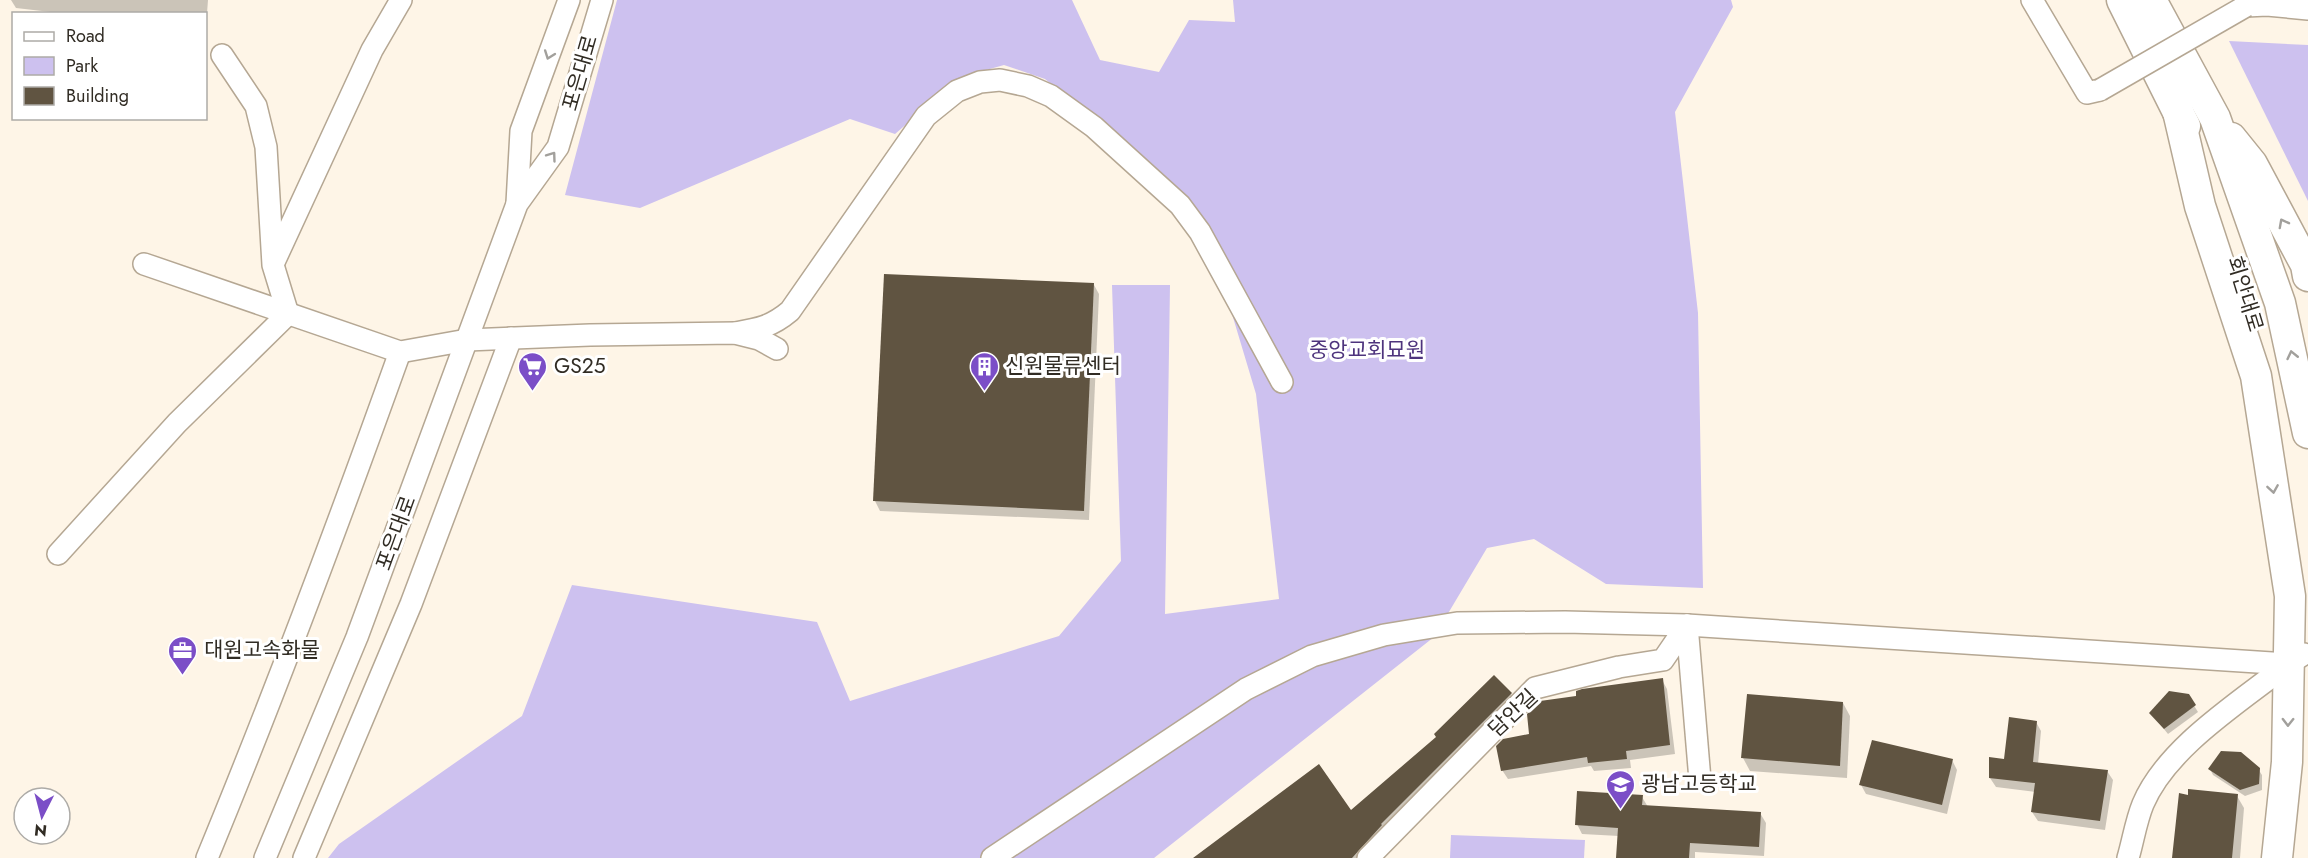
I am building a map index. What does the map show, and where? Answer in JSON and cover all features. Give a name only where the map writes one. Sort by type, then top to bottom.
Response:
[{"type":"highway","name":"회안대로","points":[[2122,0],[2177,107],[2220,211],[2254,320],[2295,492],[2308,607]]},
{"type":"highway","name":"회안대로","points":[[2151,0],[2215,118],[2280,303],[2308,433]]},
{"type":"highway","points":[[2177,107],[2200,206],[2256,376],[2290,596],[2296,659],[2277,858]]},
{"type":"highway","points":[[2215,118],[2252,164],[2306,265],[2308,276]]},
{"type":"street","points":[[273,265],[372,50],[401,0]]},
{"type":"street","name":"포은대로","points":[[518,204],[521,131],[570,0]]},
{"type":"street","name":"포은대로","points":[[265,858],[357,638],[518,204],[558,147],[602,0]]},
{"type":"street","points":[[2032,0],[2087,93],[2100,90],[2246,6],[2267,5],[2308,9]]},
{"type":"street","points":[[222,55],[256,106],[267,147],[273,265],[288,314]]},
{"type":"street","points":[[144,264],[400,352],[467,340],[735,333],[761,328],[776,323],[790,311],[926,116],[957,91],[980,82],[1000,80],[1028,86],[1051,96],[1094,127],[1180,205],[1200,232],[1282,382]]},
{"type":"street","points":[[58,555],[177,423],[288,314]]},
{"type":"street","points":[[735,333],[759,339],[777,349]]},
{"type":"street","points":[[304,858],[411,604],[512,338]]},
{"type":"street","points":[[207,858],[295,639],[400,352]]},
{"type":"street","points":[[992,858],[1246,689],[1312,656],[1384,635],[1457,623],[1564,622],[1687,625],[2296,659]]},
{"type":"street","points":[[1687,625],[1700,780]]},
{"type":"street","name":"담안길","points":[[1368,858],[1535,688],[1620,667],[1663,660],[1687,625]]},
{"type":"street","points":[[2128,858],[2143,804],[2162,773],[2185,745],[2296,659]]},
{"type":"green space","name":"중앙교회묘원","points":[[617,0],[1072,0],[1100,60],[1159,72],[1189,20],[1235,22],[1233,0],[1731,0],[1733,7],[1675,112],[1698,313],[1703,588],[1606,584],[1534,539],[1487,548],[1434,637],[1154,858],[328,858],[339,844],[522,716],[572,585],[817,622],[850,701],[1059,636],[1121,561],[1112,285],[1170,285],[1165,614],[1279,599],[1256,394],[1232,314],[1185,227],[1169,180],[1045,79],[1004,65],[961,77],[895,134],[850,119],[640,208],[565,195]]},
{"type":"green space","points":[[2229,41],[2308,45],[2308,201]]},
{"type":"green space","points":[[1451,835],[1585,840],[1584,858],[1450,858]]},
{"type":"building","name":"신원물류센터","points":[[884,274],[1094,283],[1084,511],[873,501]]},
{"type":"building","points":[[1494,675],[1512,693],[1381,824],[1352,858],[1193,858],[1319,764],[1351,810],[1436,737],[1434,734]]},
{"type":"building","points":[[1663,678],[1670,745],[1626,751],[1627,759],[1588,763],[1587,757],[1501,771],[1496,746],[1503,739],[1529,734],[1527,714],[1540,701],[1576,696],[1576,691],[1582,689]]},
{"type":"building","points":[[2169,691],[2189,694],[2196,705],[2164,729],[2149,713]]},
{"type":"building","points":[[1747,694],[1843,702],[1840,766],[1741,758]]},
{"type":"building","points":[[2009,717],[2037,721],[2033,762],[2108,770],[2100,821],[2031,812],[2035,783],[1989,778],[1989,757],[2004,759]]},
{"type":"building","points":[[1872,740],[1953,759],[1942,805],[1859,785]]},
{"type":"building","points":[[2221,751],[2241,752],[2260,768],[2259,784],[2240,790],[2208,769]]},
{"type":"building","points":[[2188,789],[2238,794],[2232,858],[2172,858],[2179,793],[2188,795]]},
{"type":"building","points":[[1577,791],[1643,795],[1642,805],[1761,812],[1759,847],[1690,843],[1689,858],[1616,858],[1618,828],[1575,825]]},
{"type":"place","name":"GS25","points":[[533,392]]},
{"type":"place","name":"신원물류센터","points":[[984,392]]},
{"type":"place","name":"대원고속화물","points":[[183,676]]},
{"type":"place","name":"광남고등학교","points":[[1620,810]]}]
